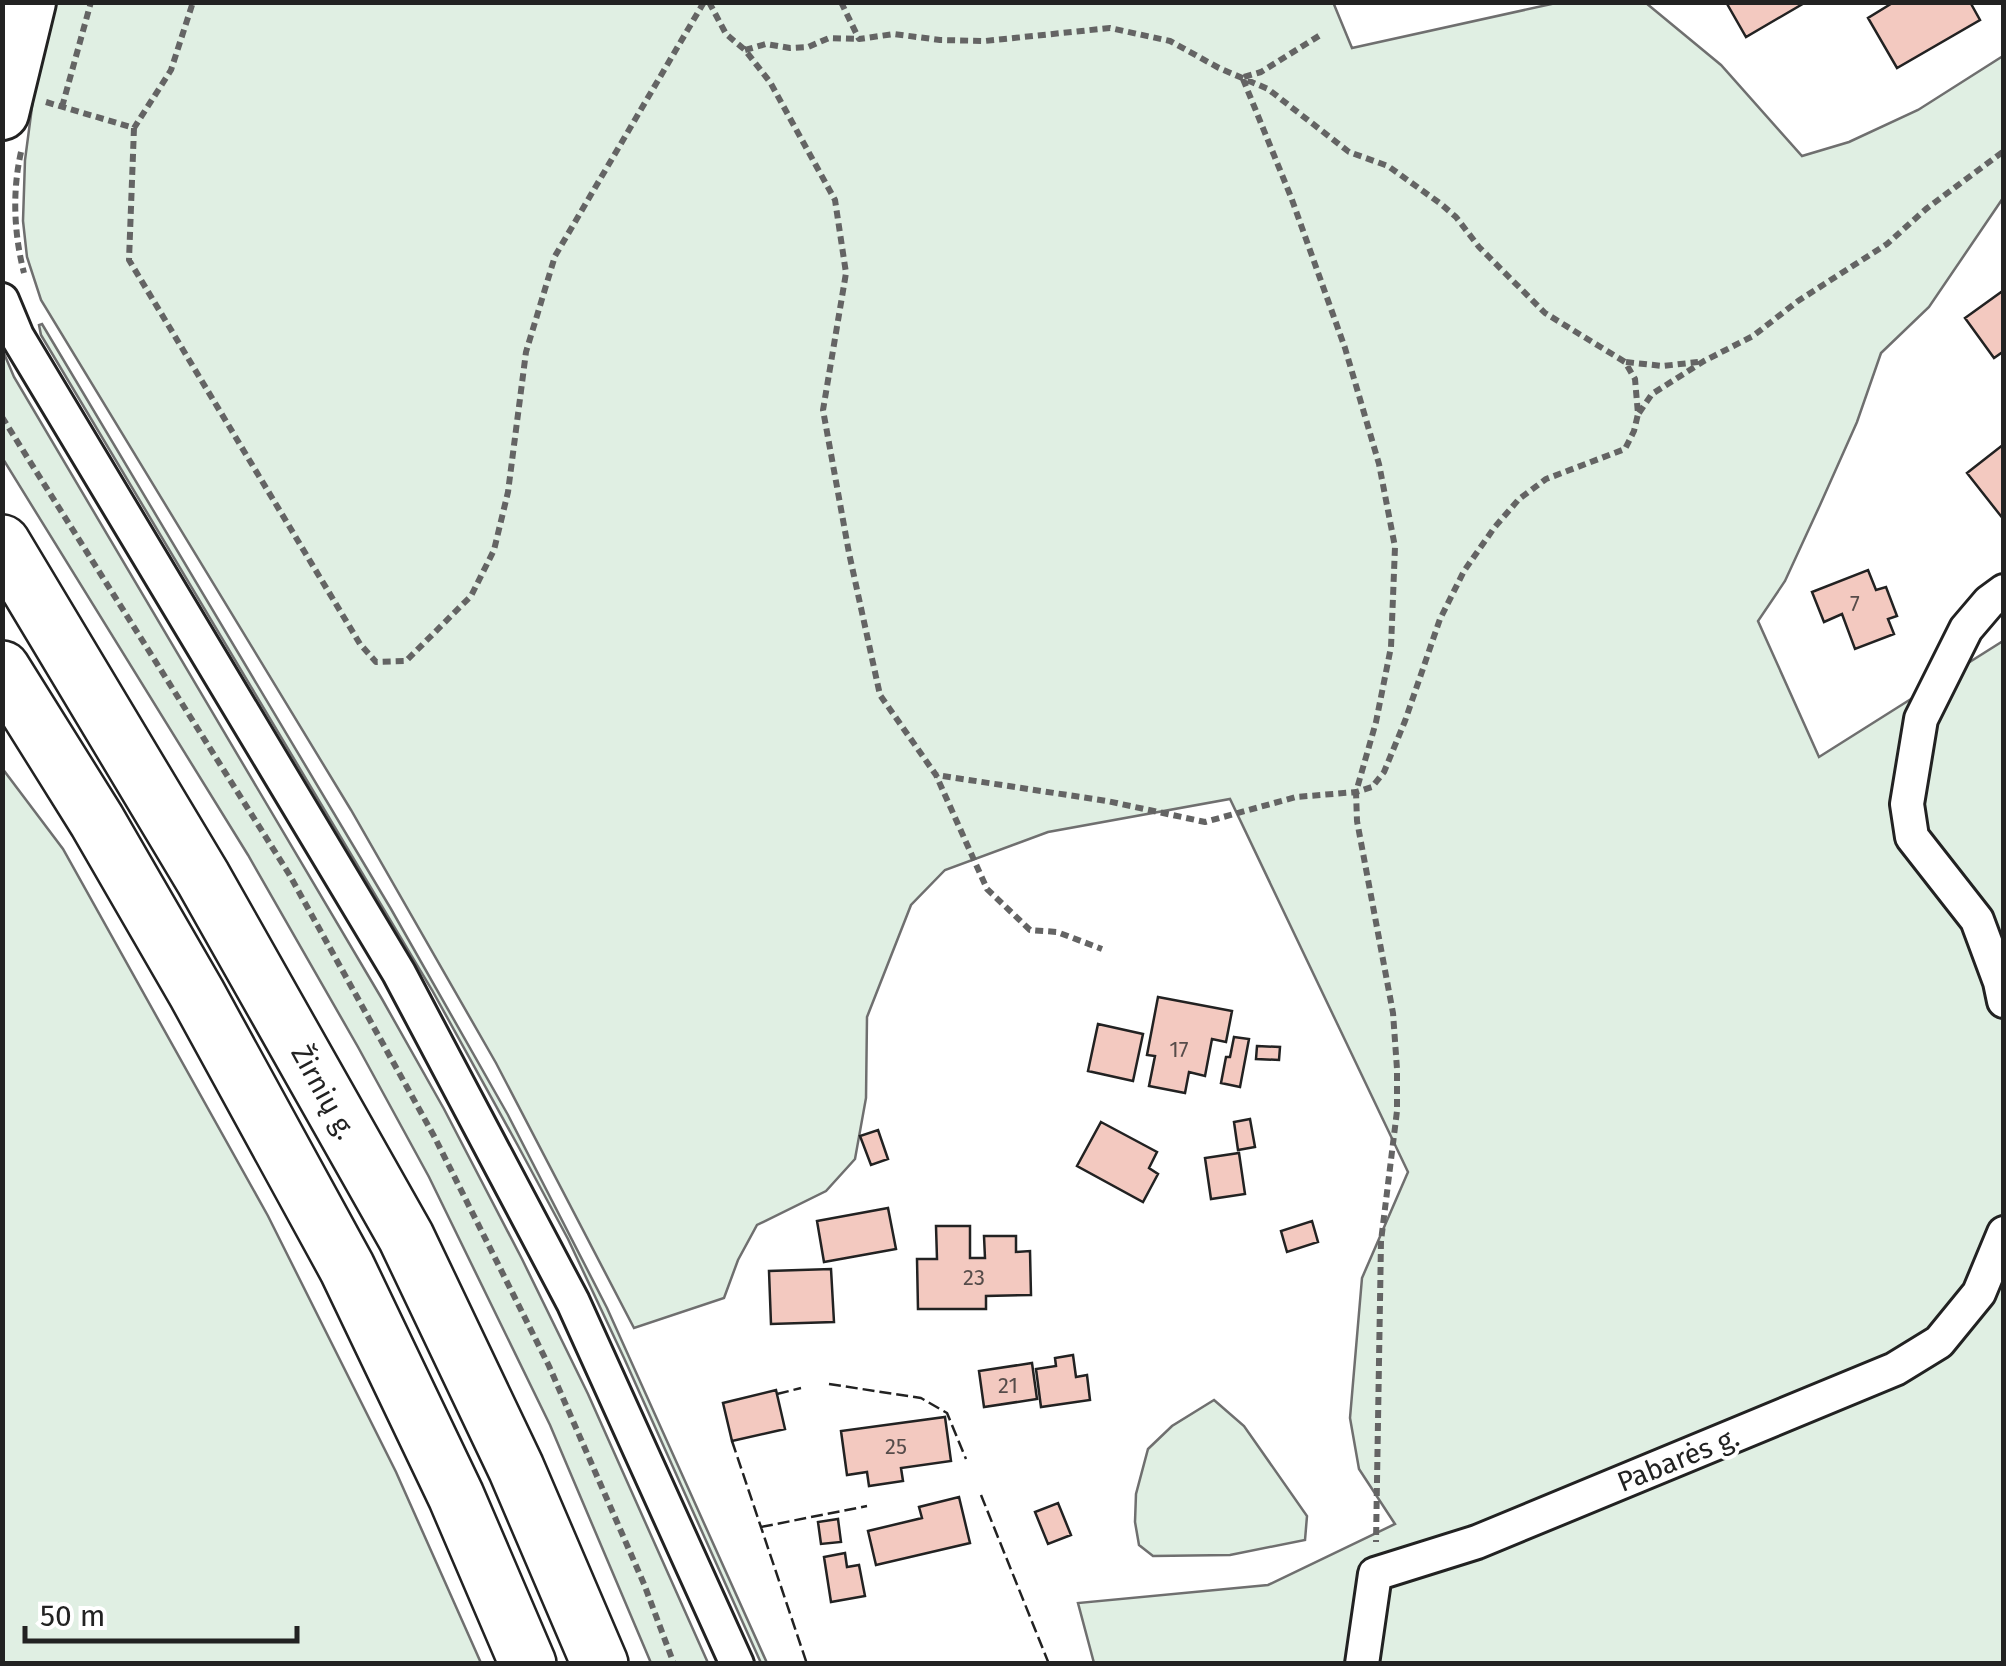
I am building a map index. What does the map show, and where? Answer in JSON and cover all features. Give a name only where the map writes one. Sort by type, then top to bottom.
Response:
[{"type":"highway","name":"Žirnių g.","points":[[2,544],[203,878],[406,1237],[516,1468],[600,1664]]},
{"type":"highway","points":[[2,668],[98,821],[346,1268],[456,1496],[528,1664]]},
{"type":"highway","points":[[2,723],[98,821]]},
{"type":"main road","points":[[18,105],[28,2]]},
{"type":"street","points":[[2,300],[17,336],[399,973],[574,1302],[737,1664]]},
{"type":"street","points":[[2004,591],[1966,629],[1921,719],[1907,804],[1912,836],[1977,920],[2004,1001]]},
{"type":"street","name":"Pabarės g.","points":[[1375,1574],[1477,1542],[1895,1369],[1939,1342],[1979,1292],[2004,1232]]},
{"type":"street","points":[[1362,1664],[1375,1574]]},
{"type":"path","points":[[62,108],[91,2]]},
{"type":"path","points":[[192,2],[171,70],[134,128],[129,260],[360,644],[376,662],[406,661],[472,596],[494,550],[508,492],[526,352],[555,256],[707,2],[726,34],[745,50],[770,82],[836,200],[846,273],[824,410],[880,695],[936,775],[987,889],[1030,930],[1058,932],[1102,948]]},
{"type":"path","points":[[841,2],[858,40]]},
{"type":"path","points":[[745,50],[766,44],[808,48],[828,38],[858,40],[894,34],[985,41],[1110,28],[1170,41],[1268,89],[1349,152],[1388,166],[1442,204],[1546,312],[1625,362],[1663,366],[1704,362]]},
{"type":"path","points":[[1243,78],[1261,72],[1322,34]]},
{"type":"path","points":[[1243,78],[1345,348],[1379,464],[1395,548],[1391,647],[1376,722],[1356,792],[1356,821],[1392,1013],[1398,1111],[1380,1241],[1375,1574]]},
{"type":"path","points":[[18,105],[62,108],[134,128]]},
{"type":"path","points":[[1638,414],[1652,394],[1752,336],[1798,301],[1887,244],[1926,209],[2004,151]]},
{"type":"path","points":[[936,775],[1090,798],[1205,822],[1296,797],[1356,792],[1372,786],[1384,772],[1405,721],[1440,618],[1464,571],[1494,528],[1519,498],[1546,479],[1625,449],[1638,414],[1635,380],[1625,362]]},
{"type":"path","points":[[2,417],[289,874],[434,1136],[549,1366],[644,1584],[674,1664]]},
{"type":"green space","points":[[1333,2],[1352,48],[1556,3],[1646,3],[1721,65],[1802,156],[1849,142],[1918,110],[2003,56],[2003,198],[1929,307],[1881,353],[1857,422],[1820,505],[1785,581],[1758,621],[1819,757],[2003,641],[2003,1663],[1094,1663],[1078,1603],[1268,1585],[1395,1524],[1359,1469],[1350,1418],[1362,1278],[1408,1172],[1230,799],[1048,832],[945,870],[911,905],[867,1017],[866,1098],[855,1159],[826,1191],[757,1225],[724,1298],[634,1328],[496,1063],[351,810],[41,300],[27,257],[23,221],[25,160],[37,69],[52,3]]},
{"type":"green space","points":[[42,324],[391,909],[508,1115],[607,1308],[767,1663],[761,1663],[624,1358],[568,1239],[517,1144],[432,990],[41,335]]},
{"type":"green space","points":[[3,351],[14,377],[444,1109],[588,1394],[708,1663],[651,1663],[550,1425],[429,1177],[248,855],[3,459]]},
{"type":"green space","points":[[2,768],[63,849],[268,1216],[396,1472],[481,1663],[3,1663]]},
{"type":"green space","points":[[1214,1400],[1244,1426],[1307,1516],[1305,1540],[1230,1555],[1153,1556],[1139,1545],[1135,1522],[1136,1494],[1148,1449],[1172,1426]]},
{"type":"building","points":[[1726,2],[1806,2],[1746,37]]},
{"type":"building","points":[[1894,2],[1970,2],[1980,20],[1897,68],[1868,18]]},
{"type":"building","points":[[2004,290],[2004,351],[1994,358],[1965,318]]},
{"type":"building","points":[[2004,444],[2004,520],[1967,473]]},
{"type":"building","points":[[1868,570],[1876,590],[1886,587],[1897,616],[1888,619],[1894,634],[1855,649],[1842,614],[1824,622],[1812,592]]},
{"type":"building","points":[[1158,997],[1232,1011],[1226,1042],[1212,1039],[1205,1076],[1189,1072],[1185,1093],[1149,1086],[1155,1056],[1147,1055]]},
{"type":"building","points":[[1098,1024],[1143,1034],[1133,1081],[1088,1071]]},
{"type":"building","points":[[1234,1037],[1249,1039],[1240,1087],[1221,1083]]},
{"type":"building","points":[[1257,1046],[1280,1047],[1279,1060],[1256,1059]]},
{"type":"building","points":[[1250,1119],[1255,1147],[1238,1150],[1234,1122]]},
{"type":"building","points":[[1101,1122],[1157,1152],[1149,1168],[1158,1174],[1143,1202],[1077,1166]]},
{"type":"building","points":[[878,1130],[888,1159],[871,1165],[860,1136]]},
{"type":"building","points":[[1239,1153],[1245,1194],[1211,1199],[1205,1158]]},
{"type":"building","points":[[888,1208],[896,1249],[824,1262],[817,1221]]},
{"type":"building","points":[[1312,1221],[1318,1242],[1287,1252],[1281,1231]]},
{"type":"building","points":[[936,1226],[970,1226],[970,1258],[985,1258],[984,1236],[1016,1236],[1016,1252],[1030,1251],[1031,1295],[986,1296],[986,1309],[918,1309],[917,1259],[937,1259]]},
{"type":"building","points":[[831,1269],[834,1322],[771,1324],[769,1271]]},
{"type":"building","points":[[1073,1355],[1076,1377],[1087,1375],[1090,1400],[1041,1407],[1036,1369],[1056,1366],[1055,1358]]},
{"type":"building","points":[[1032,1363],[1037,1399],[984,1407],[979,1371]]},
{"type":"building","points":[[776,1390],[785,1429],[732,1441],[723,1403]]},
{"type":"building","points":[[945,1417],[951,1461],[901,1468],[903,1481],[869,1486],[867,1472],[847,1475],[841,1431]]},
{"type":"building","points":[[959,1497],[970,1543],[876,1565],[868,1531],[922,1518],[919,1507]]},
{"type":"building","points":[[1058,1503],[1071,1535],[1048,1544],[1035,1512]]},
{"type":"building","points":[[838,1519],[841,1542],[821,1544],[818,1522]]},
{"type":"building","points":[[845,1553],[847,1567],[859,1565],[865,1596],[831,1602],[824,1557]]},
{"type":"fence","points":[[829,1384],[921,1398],[947,1413],[966,1459]]},
{"type":"fence","points":[[777,1394],[801,1388]]},
{"type":"fence","points":[[732,1441],[807,1664]]},
{"type":"fence","points":[[981,1495],[1049,1664]]},
{"type":"fence","points":[[761,1527],[867,1506]]}]
